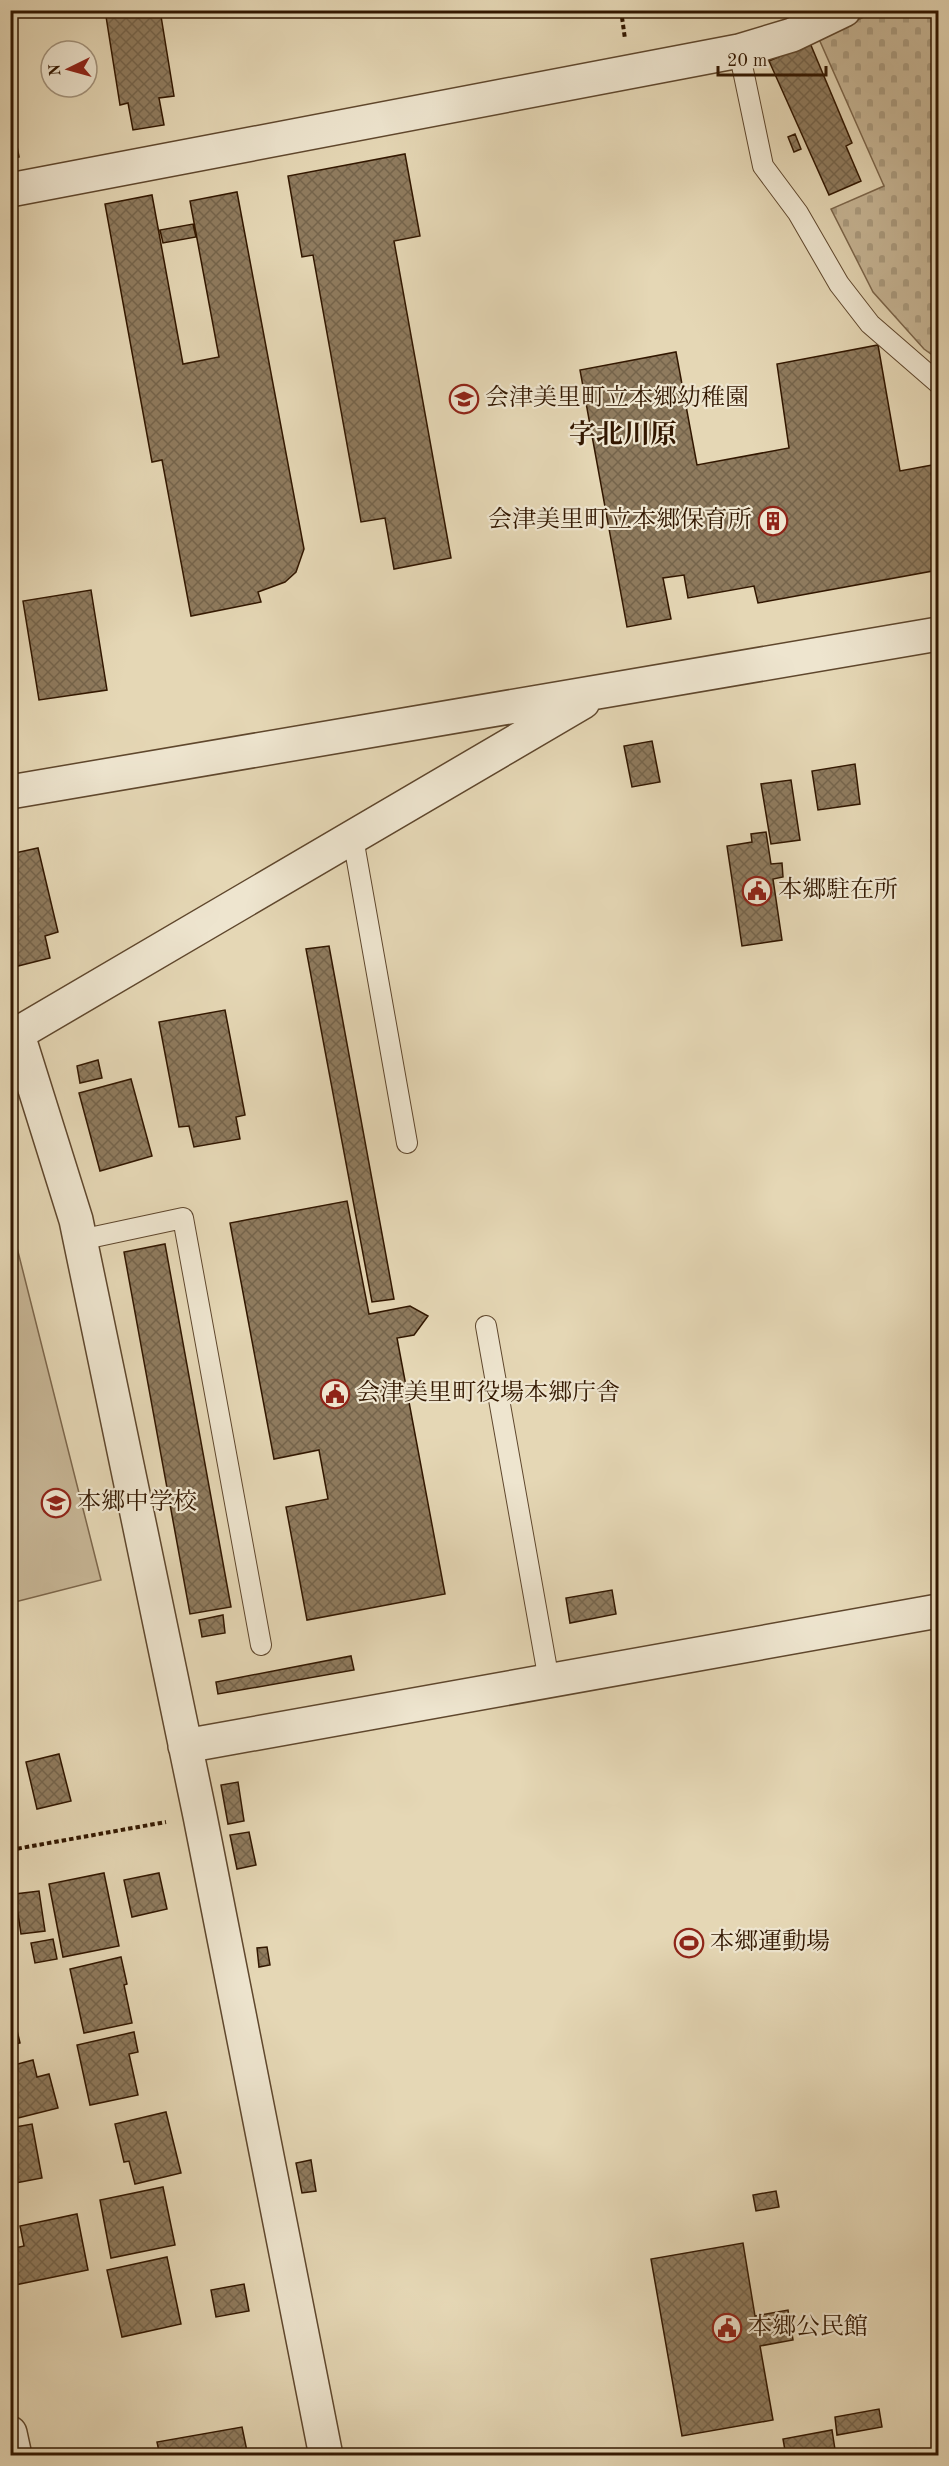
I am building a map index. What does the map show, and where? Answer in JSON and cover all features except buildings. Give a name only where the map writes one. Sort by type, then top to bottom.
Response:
[{"type":"street","points":[[10,190],[739,51],[792,35],[844,10]]},
{"type":"street","points":[[10,792],[939,634]]},
{"type":"street","points":[[326,2456],[200,1816],[80,1240],[14,1037],[600,692]]},
{"type":"street","points":[[185,1746],[939,1611]]},
{"type":"street","points":[[10,2433],[15,2456]]},
{"type":"lane","points":[[739,51],[763,166],[798,213],[839,284],[870,324],[939,383]]},
{"type":"lane","points":[[353,838],[407,1143]]},
{"type":"lane","points":[[80,1240],[183,1218],[261,1645]]},
{"type":"lane","points":[[486,1326],[549,1681]]},
{"type":"path","points":[[10,1850],[200,1816]]},
{"type":"green space","points":[[876,11],[938,11],[938,359],[924,349],[873,292],[831,209],[884,186],[819,39]]},
{"type":"green space","points":[[10,1220],[101,1580],[11,1603],[10,1603]]},
{"type":"place","name":"会津美里町立本郷幼稚園","points":[[464,399]]},
{"type":"place","name":"会津美里町立本郷保育所","points":[[773,521]]},
{"type":"place","name":"本郷駐在所","points":[[757,891]]},
{"type":"place","name":"会津美里町役場本郷庁舎","points":[[335,1394]]},
{"type":"place","name":"本郷中学校","points":[[56,1503]]},
{"type":"place","name":"本郷運動場","points":[[689,1943]]},
{"type":"place","name":"本郷公民館","points":[[727,2328]]},
{"type":"district","name":"字北川原","points":[[623,435]]}]
